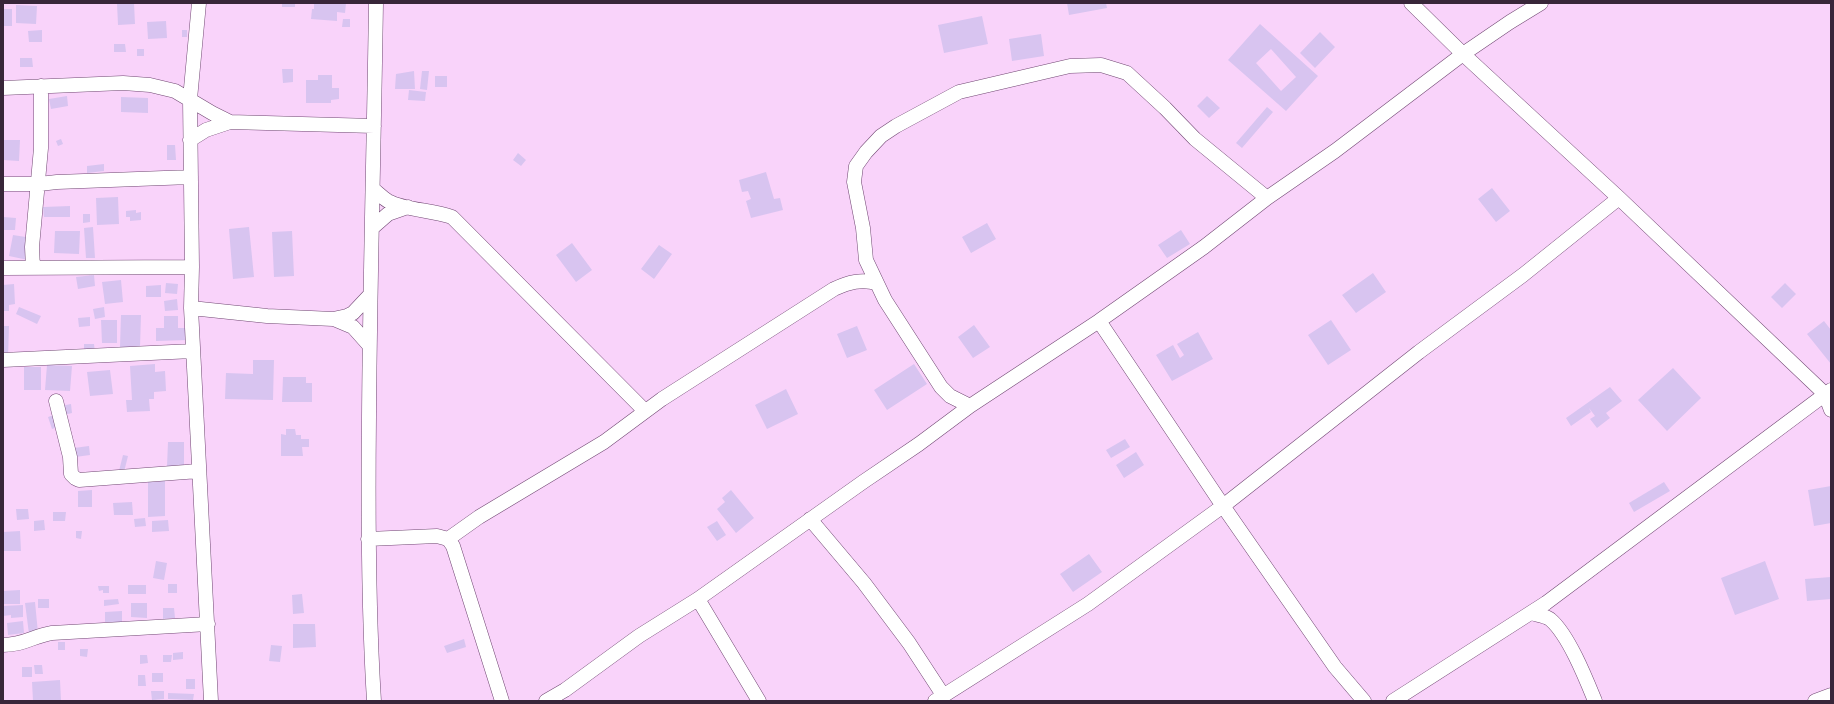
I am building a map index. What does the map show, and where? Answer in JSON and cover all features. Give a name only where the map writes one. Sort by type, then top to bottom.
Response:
[{"type":"street","points":[[199,3],[190,99],[191,308],[211,701]]},
{"type":"street","points":[[374,701],[370,643],[368,539],[369,345],[376,3]]},
{"type":"street","points":[[1411,3],[1463,54],[1828,392],[1831,410]]},
{"type":"street","points":[[546,701],[565,690],[639,636],[698,599],[919,444],[970,406],[1099,321],[1204,247],[1267,198],[1335,151],[1463,54],[1541,3]]},
{"type":"street","points":[[970,406],[950,396],[941,387],[886,300],[866,260],[863,228],[854,182],[856,166],[866,152],[881,136],[896,126],[959,92],[1070,66],[1101,65],[1127,73],[1165,108],[1194,139],[1267,198]]},
{"type":"street","points":[[3,88],[123,83],[150,85],[175,90],[212,113],[230,122]]},
{"type":"street","points":[[33,268],[32,247],[39,184],[41,148],[41,86]]},
{"type":"street","points":[[190,140],[206,130],[230,122],[374,126]]},
{"type":"street","points":[[3,184],[39,184],[191,177]]},
{"type":"street","points":[[373,189],[388,201],[408,207],[440,213],[452,218],[645,411]]},
{"type":"street","points":[[810,519],[864,582],[909,643],[939,698],[1088,604],[1223,506],[1419,352],[1523,275],[1619,198]]},
{"type":"street","points":[[372,228],[388,214],[408,207]]},
{"type":"street","points":[[3,268],[192,267]]},
{"type":"street","points":[[448,539],[479,517],[604,442],[645,411],[780,322],[834,289],[855,281],[877,283]]},
{"type":"street","points":[[191,308],[267,316],[333,319],[353,313],[370,296]]},
{"type":"street","points":[[333,319],[353,327],[369,345]]},
{"type":"street","points":[[1099,321],[1223,506],[1335,667],[1364,701]]},
{"type":"street","points":[[3,360],[194,351]]},
{"type":"street","points":[[1393,701],[1531,613],[1828,392]]},
{"type":"street","points":[[56,401],[70,457],[71,474],[74,478],[79,480],[200,471]]},
{"type":"street","points":[[368,539],[437,536],[448,539],[453,546],[502,701]]},
{"type":"street","points":[[698,599],[759,701]]},
{"type":"street","points":[[1531,613],[1551,619],[1561,633],[1582,670],[1595,701]]},
{"type":"street","points":[[3,645],[20,644],[38,636],[52,633],[208,624]]},
{"type":"street","points":[[1815,701],[1831,695]]},
{"type":"building","points":[[117,3],[134,3],[135,24],[118,25]]},
{"type":"building","points":[[282,3],[295,3],[295,7],[282,7]]},
{"type":"building","points":[[314,3],[346,3],[345,13],[337,12],[337,21],[311,19]]},
{"type":"building","points":[[1067,3],[1106,3],[1107,8],[1069,15]]},
{"type":"building","points":[[16,5],[37,6],[36,24],[16,23]]},
{"type":"building","points":[[3,9],[12,9],[12,26],[3,26]]},
{"type":"building","points":[[982,16],[988,44],[944,53],[938,25]]},
{"type":"building","points":[[343,19],[350,19],[350,27],[342,27]]},
{"type":"building","points":[[166,21],[167,38],[148,39],[147,22]]},
{"type":"building","points":[[1260,24],[1318,76],[1286,111],[1228,60]],"holes":[[[1271,49],[1296,77],[1281,91],[1256,63]]]},
{"type":"building","points":[[42,30],[42,42],[29,42],[28,31]]},
{"type":"building","points":[[182,30],[187,30],[187,37],[182,37]]},
{"type":"building","points":[[1320,32],[1335,47],[1315,68],[1300,53]]},
{"type":"building","points":[[1041,34],[1044,56],[1012,61],[1009,39]]},
{"type":"building","points":[[114,44],[125,44],[126,52],[114,52]]},
{"type":"building","points":[[137,49],[144,49],[144,56],[137,56]]},
{"type":"building","points":[[20,58],[32,58],[33,67],[20,67]]},
{"type":"building","points":[[282,69],[293,69],[293,82],[283,83]]},
{"type":"building","points":[[414,71],[415,89],[395,89],[396,74]]},
{"type":"building","points":[[422,71],[429,71],[427,90],[420,89]]},
{"type":"building","points":[[318,75],[332,75],[332,88],[339,88],[339,99],[331,100],[331,103],[306,103],[306,80],[318,80]]},
{"type":"building","points":[[435,76],[447,76],[447,87],[435,87]]},
{"type":"building","points":[[409,90],[426,92],[425,101],[408,100]]},
{"type":"building","points":[[67,96],[68,106],[51,109],[49,99]]},
{"type":"building","points":[[1207,96],[1220,108],[1209,118],[1197,106]]},
{"type":"building","points":[[121,97],[148,98],[148,113],[121,112]]},
{"type":"building","points":[[1267,107],[1273,112],[1242,148],[1236,143]]},
{"type":"building","points":[[61,139],[63,144],[58,146],[56,141]]},
{"type":"building","points":[[3,140],[20,140],[19,161],[3,160]]},
{"type":"building","points":[[167,145],[175,145],[176,160],[167,160]]},
{"type":"building","points":[[518,153],[526,160],[521,166],[513,160]]},
{"type":"building","points":[[104,164],[104,171],[87,173],[87,166]]},
{"type":"building","points":[[766,172],[774,199],[780,198],[783,210],[751,218],[746,201],[751,199],[748,191],[742,192],[739,180]]},
{"type":"building","points":[[1492,188],[1510,211],[1496,222],[1478,199]]},
{"type":"building","points":[[118,197],[119,224],[97,225],[96,198]]},
{"type":"building","points":[[70,206],[70,217],[44,217],[43,207]]},
{"type":"building","points":[[136,210],[136,213],[141,212],[141,220],[130,221],[130,217],[126,217],[126,211]]},
{"type":"building","points":[[83,214],[90,214],[90,222],[83,223]]},
{"type":"building","points":[[3,217],[16,218],[15,230],[3,230]]},
{"type":"building","points":[[987,223],[996,239],[971,253],[962,237]]},
{"type":"building","points":[[93,227],[95,258],[86,258],[84,228]]},
{"type":"building","points":[[249,227],[254,277],[233,279],[229,229]]},
{"type":"building","points":[[1181,230],[1190,244],[1167,258],[1158,245]]},
{"type":"building","points":[[55,231],[80,231],[79,254],[54,253]]},
{"type":"building","points":[[292,231],[294,276],[274,277],[272,232]]},
{"type":"building","points":[[13,235],[32,238],[28,260],[9,256]]},
{"type":"building","points":[[572,243],[592,270],[576,282],[556,255]]},
{"type":"building","points":[[659,245],[672,254],[654,279],[641,269]]},
{"type":"building","points":[[1373,273],[1386,292],[1356,313],[1342,295]]},
{"type":"building","points":[[94,275],[95,286],[78,289],[76,277]]},
{"type":"building","points":[[121,280],[123,302],[105,304],[102,282]]},
{"type":"building","points":[[166,283],[178,284],[177,294],[165,293]]},
{"type":"building","points":[[1785,283],[1796,294],[1782,308],[1771,297]]},
{"type":"building","points":[[14,284],[15,304],[9,305],[9,311],[3,311],[3,285]]},
{"type":"building","points":[[161,285],[161,297],[146,297],[146,286]]},
{"type":"building","points":[[177,299],[178,310],[165,311],[164,301]]},
{"type":"building","points":[[19,307],[41,316],[37,324],[16,314]]},
{"type":"building","points":[[104,307],[105,317],[95,319],[93,309]]},
{"type":"building","points":[[121,315],[141,315],[140,347],[120,347]]},
{"type":"building","points":[[164,316],[178,316],[178,328],[189,328],[189,340],[156,341],[156,328],[164,328]]},
{"type":"building","points":[[90,317],[90,326],[79,327],[78,318]]},
{"type":"building","points":[[101,320],[117,320],[117,343],[102,343]]},
{"type":"building","points":[[1331,320],[1351,350],[1328,365],[1308,335]]},
{"type":"building","points":[[1824,321],[1831,330],[1831,364],[1807,334]]},
{"type":"building","points":[[974,325],[990,347],[973,358],[958,337]]},
{"type":"building","points":[[3,326],[9,326],[8,358],[3,358]]},
{"type":"building","points":[[857,326],[867,350],[847,358],[837,334]]},
{"type":"building","points":[[1198,332],[1213,359],[1172,381],[1156,355],[1173,345],[1180,358],[1184,355],[1177,344]]},
{"type":"building","points":[[84,344],[94,344],[95,353],[84,353]]},
{"type":"building","points":[[253,360],[274,360],[273,400],[225,399],[226,373],[253,374]]},
{"type":"building","points":[[155,364],[155,372],[165,371],[166,391],[154,392],[154,399],[149,399],[150,411],[127,412],[126,400],[132,400],[130,366]]},
{"type":"building","points":[[914,364],[927,384],[887,410],[874,390]]},
{"type":"building","points":[[47,365],[72,366],[70,391],[45,390]]},
{"type":"building","points":[[24,367],[41,367],[41,390],[24,390]]},
{"type":"building","points":[[1673,368],[1701,398],[1667,431],[1638,400]]},
{"type":"building","points":[[110,370],[113,394],[90,396],[87,372]]},
{"type":"building","points":[[283,377],[306,377],[306,383],[312,383],[312,402],[282,402]]},
{"type":"building","points":[[1610,387],[1622,401],[1606,413],[1610,418],[1597,428],[1590,419],[1595,416],[1589,408],[1591,412],[1571,426],[1566,418]]},
{"type":"building","points":[[786,389],[798,414],[767,429],[755,405]]},
{"type":"building","points":[[71,404],[72,413],[63,415],[61,406]]},
{"type":"building","points":[[57,414],[61,426],[52,429],[48,417]]},
{"type":"building","points":[[286,429],[295,429],[296,435],[301,435],[301,439],[309,439],[309,447],[302,447],[303,456],[281,456],[281,434],[286,435]]},
{"type":"building","points":[[1125,439],[1130,447],[1111,458],[1106,450]]},
{"type":"building","points":[[168,442],[184,442],[184,467],[167,466]]},
{"type":"building","points":[[89,446],[90,455],[75,457],[74,448]]},
{"type":"building","points":[[1136,452],[1144,465],[1124,478],[1116,465]]},
{"type":"building","points":[[123,455],[128,456],[123,476],[118,475]]},
{"type":"building","points":[[165,481],[165,516],[148,517],[148,482]]},
{"type":"building","points":[[1664,482],[1670,491],[1634,512],[1629,503]]},
{"type":"building","points":[[1831,486],[1831,523],[1814,526],[1808,490]]},
{"type":"building","points":[[92,490],[92,507],[78,507],[78,491]]},
{"type":"building","points":[[731,490],[754,518],[736,533],[717,509],[725,502],[722,498]]},
{"type":"building","points":[[132,502],[133,515],[114,515],[113,503]]},
{"type":"building","points":[[16,509],[28,509],[29,519],[17,520]]},
{"type":"building","points":[[53,512],[66,512],[65,521],[53,521]]},
{"type":"building","points":[[145,518],[146,526],[135,527],[134,519]]},
{"type":"building","points":[[44,520],[45,530],[34,531],[34,521]]},
{"type":"building","points":[[168,520],[169,531],[152,532],[152,521]]},
{"type":"building","points":[[717,521],[726,535],[717,541],[707,527]]},
{"type":"building","points":[[20,531],[21,551],[3,551],[3,532]]},
{"type":"building","points":[[76,531],[82,531],[81,539],[76,538]]},
{"type":"building","points":[[1089,554],[1102,572],[1073,592],[1060,574]]},
{"type":"building","points":[[156,561],[167,563],[164,580],[153,578]]},
{"type":"building","points":[[1765,561],[1779,599],[1735,615],[1721,578]]},
{"type":"building","points":[[1831,577],[1831,599],[1807,601],[1805,579]]},
{"type":"building","points":[[168,584],[177,584],[177,593],[168,593]]},
{"type":"building","points":[[128,585],[146,585],[146,594],[128,594]]},
{"type":"building","points":[[98,586],[109,586],[109,593],[103,593],[103,590],[99,591]]},
{"type":"building","points":[[20,590],[20,604],[3,604],[3,591]]},
{"type":"building","points":[[302,594],[304,613],[293,614],[292,595]]},
{"type":"building","points":[[38,599],[49,599],[49,608],[38,608]]},
{"type":"building","points":[[118,599],[119,604],[104,606],[104,600]]},
{"type":"building","points":[[35,602],[38,633],[29,634],[25,603]]},
{"type":"building","points":[[131,603],[147,603],[147,618],[131,617]]},
{"type":"building","points":[[23,605],[23,617],[11,618],[11,615],[3,616],[3,606]]},
{"type":"building","points":[[163,608],[174,608],[175,618],[163,619]]},
{"type":"building","points":[[122,611],[122,622],[105,622],[105,612]]},
{"type":"building","points":[[23,621],[24,633],[8,635],[7,623]]},
{"type":"building","points":[[293,624],[315,624],[316,647],[293,648]]},
{"type":"building","points":[[464,639],[466,647],[447,653],[444,646]]},
{"type":"building","points":[[58,642],[65,642],[65,650],[58,650]]},
{"type":"building","points":[[271,645],[282,646],[280,662],[269,661]]},
{"type":"building","points":[[80,649],[88,649],[87,657],[80,656]]},
{"type":"building","points":[[183,652],[183,659],[173,660],[173,653]]},
{"type":"building","points":[[140,655],[147,655],[148,663],[140,664]]},
{"type":"building","points":[[163,655],[172,655],[171,662],[163,662]]},
{"type":"building","points":[[34,665],[42,665],[43,674],[35,674]]},
{"type":"building","points":[[22,667],[32,667],[32,677],[22,677]]},
{"type":"building","points":[[152,673],[163,673],[163,682],[152,682]]},
{"type":"building","points":[[138,675],[145,675],[146,686],[138,686]]},
{"type":"building","points":[[186,679],[195,679],[195,689],[186,689]]},
{"type":"building","points":[[60,680],[61,701],[33,701],[32,682]]},
{"type":"building","points":[[151,691],[164,691],[164,699],[152,700]]},
{"type":"building","points":[[168,693],[194,694],[193,700],[168,699]]}]
